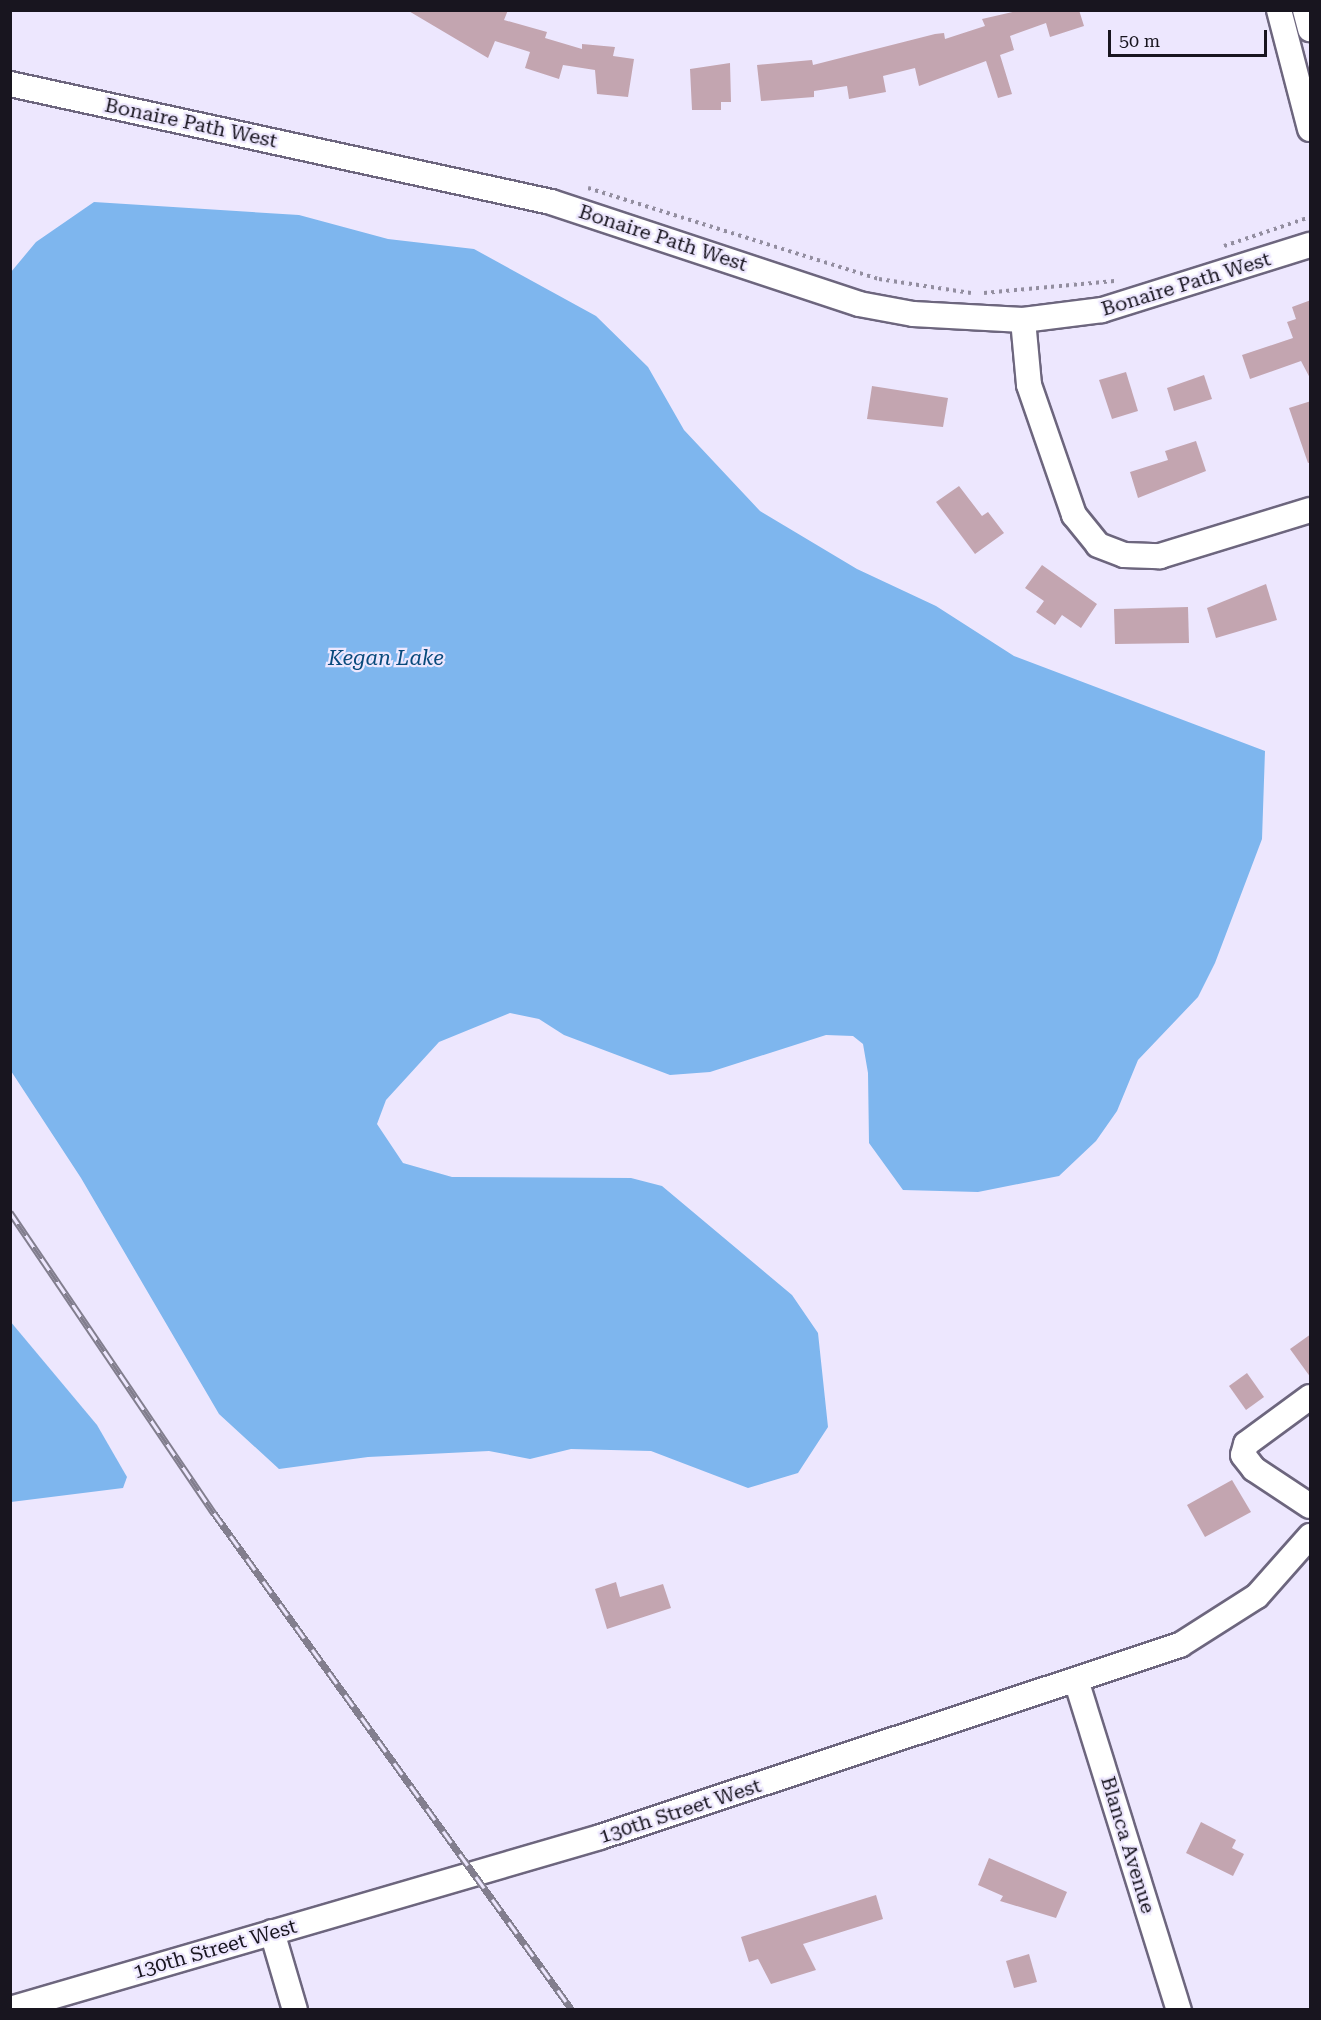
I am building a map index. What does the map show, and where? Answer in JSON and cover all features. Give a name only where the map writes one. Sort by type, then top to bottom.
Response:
[{"type":"street","points":[[1279,10],[1311,129]]},
{"type":"street","points":[[1305,10],[1311,29]]},
{"type":"street","name":"Bonaire Path West","points":[[10,84],[551,202],[860,304],[924,315],[1023,320],[1152,298],[1311,245]]},
{"type":"street","points":[[1023,320],[1029,385],[1074,515],[1098,545],[1124,555],[1160,555],[1311,510]]},
{"type":"street","points":[[1311,1397],[1246,1444],[1243,1455],[1254,1469],[1311,1506]]},
{"type":"street","name":"130th Street West","points":[[10,2009],[600,1838],[1180,1645],[1226,1620],[1257,1596],[1311,1536]]},
{"type":"street","name":"Blanca Avenue","points":[[1076,1680],[1179,2010]]},
{"type":"street","points":[[272,1932],[295,2010]]},
{"type":"path","points":[[582,186],[879,279],[1021,294],[1119,279]]},
{"type":"path","points":[[1214,249],[1311,217]]},
{"type":"water","name":"Kegan Lake","points":[[94,202],[299,215],[388,239],[474,249],[596,316],[648,367],[684,430],[760,511],[857,569],[936,606],[1014,656],[1265,751],[1262,839],[1215,963],[1198,997],[1138,1060],[1117,1111],[1096,1141],[1059,1176],[978,1192],[903,1190],[869,1143],[868,1073],[863,1044],[853,1036],[826,1035],[710,1072],[670,1075],[564,1035],[539,1019],[510,1013],[439,1042],[386,1100],[377,1124],[403,1163],[452,1177],[631,1178],[662,1186],[792,1295],[818,1333],[828,1427],[798,1473],[748,1488],[651,1451],[571,1449],[530,1459],[489,1451],[368,1457],[279,1469],[219,1414],[81,1178],[11,1071],[11,272],[36,242]]},
{"type":"water","points":[[10,1321],[97,1425],[127,1477],[123,1488],[11,1502]]},
{"type":"building","points":[[407,10],[508,10],[504,20],[547,32],[545,38],[582,49],[582,44],[615,47],[613,56],[634,59],[628,97],[597,94],[595,70],[563,65],[559,79],[525,68],[530,52],[495,41],[488,58]]},
{"type":"building","points":[[1021,10],[1079,10],[1084,26],[1050,37],[1046,23],[1010,36],[1014,50],[1000,55],[1012,94],[998,98],[986,61],[919,86],[915,68],[883,76],[886,92],[849,99],[847,86],[814,91],[814,97],[761,101],[757,65],[812,60],[813,65],[935,34],[944,33],[945,39],[985,26],[982,19]]},
{"type":"building","points":[[730,63],[731,102],[721,102],[721,110],[692,110],[690,69]]},
{"type":"building","points":[[1311,300],[1311,380],[1301,361],[1250,379],[1242,355],[1293,338],[1287,322],[1296,319],[1292,307]]},
{"type":"building","points":[[1126,372],[1138,411],[1112,419],[1099,380]]},
{"type":"building","points":[[1204,375],[1212,399],[1174,411],[1167,388]]},
{"type":"building","points":[[872,386],[948,398],[943,427],[867,419]]},
{"type":"building","points":[[1311,401],[1311,462],[1308,463],[1289,408]]},
{"type":"building","points":[[1196,441],[1206,471],[1138,498],[1130,472],[1168,460],[1165,451]]},
{"type":"building","points":[[959,486],[982,516],[988,512],[1004,533],[975,554],[936,502]]},
{"type":"building","points":[[1042,565],[1097,604],[1081,628],[1062,615],[1055,625],[1036,612],[1044,601],[1025,588]]},
{"type":"building","points":[[1266,584],[1277,620],[1216,638],[1207,608]]},
{"type":"building","points":[[1188,607],[1189,643],[1115,644],[1114,609]]},
{"type":"building","points":[[1311,1334],[1311,1378],[1290,1349]]},
{"type":"building","points":[[1247,1373],[1264,1397],[1246,1410],[1229,1386]]},
{"type":"building","points":[[1232,1480],[1251,1512],[1205,1537],[1187,1505]]},
{"type":"building","points":[[616,1582],[620,1597],[663,1584],[671,1608],[607,1629],[595,1589]]},
{"type":"building","points":[[1201,1822],[1236,1840],[1232,1848],[1244,1854],[1233,1876],[1186,1853]]},
{"type":"building","points":[[989,1858],[1067,1892],[1056,1918],[1000,1901],[1003,1896],[978,1885]]},
{"type":"building","points":[[876,1895],[883,1919],[803,1944],[816,1970],[771,1984],[758,1959],[749,1962],[741,1937]]},
{"type":"building","points":[[1029,1954],[1037,1982],[1014,1988],[1006,1961]]},
{"type":"railway","points":[[10,1212],[214,1513],[572,2010]]}]
